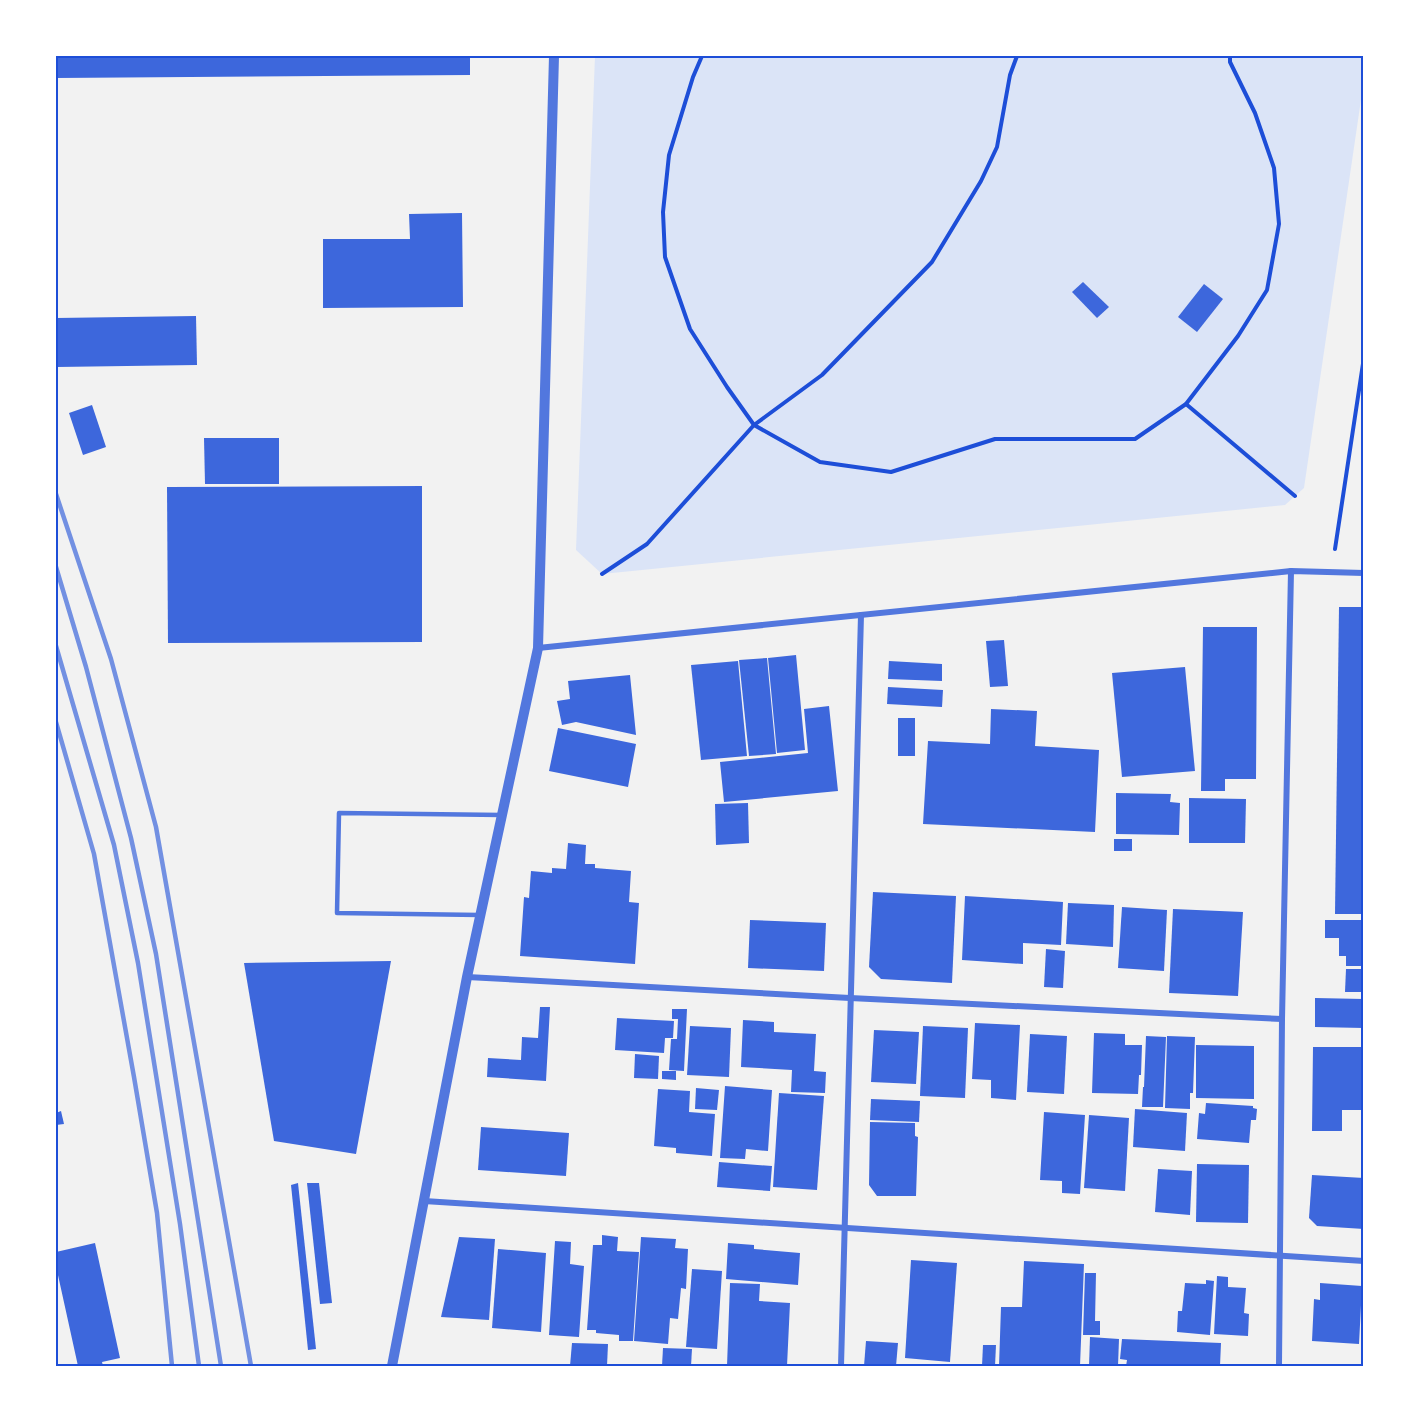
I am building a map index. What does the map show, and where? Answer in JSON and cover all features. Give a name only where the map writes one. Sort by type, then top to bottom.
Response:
[{"type":"street","points":[[392,1366],[466,977],[538,648],[554,56]]},
{"type":"street","points":[[538,648],[1291,571],[1364,573]]},
{"type":"street","points":[[1279,1366],[1282,1019],[1291,571]]},
{"type":"street","points":[[841,1366],[861,615]]},
{"type":"street","points":[[466,977],[850,999],[1282,1019]]},
{"type":"street","points":[[423,1201],[1364,1261]]},
{"type":"lane","points":[[480,915],[338,913],[339,813],[502,815]]},
{"type":"path","points":[[702,56],[693,77],[669,155],[663,212],[665,257],[690,329],[754,425],[820,462],[891,472],[995,439],[1135,439],[1186,404],[1238,336],[1267,290],[1279,224],[1274,168],[1255,114],[1230,62],[1230,56]]},
{"type":"path","points":[[602,574],[647,544],[754,425],[822,375],[932,262],[981,181],[998,147],[1010,75],[1017,56]]},
{"type":"path","points":[[1331,572],[1364,357]]},
{"type":"path","points":[[1186,404],[1295,496]]},
{"type":"shaded area","points":[[595,56],[1363,56],[1363,86],[1304,488],[1285,505],[602,574],[576,550]]},
{"type":"building","points":[[56,56],[470,56],[470,75],[56,78]]},
{"type":"building","points":[[462,213],[463,307],[323,308],[323,239],[410,239],[409,214]]},
{"type":"building","points":[[1083,282],[1109,307],[1097,318],[1072,292]]},
{"type":"building","points":[[1204,284],[1223,299],[1197,332],[1178,317]]},
{"type":"building","points":[[196,316],[197,365],[57,367],[56,318]]},
{"type":"building","points":[[92,405],[106,447],[83,455],[69,413]]},
{"type":"building","points":[[204,438],[279,438],[279,484],[205,484]]},
{"type":"building","points":[[422,486],[422,642],[168,643],[167,487]]},
{"type":"building","points":[[1339,607],[1364,607],[1364,914],[1335,914]]},
{"type":"building","points":[[1203,627],[1257,627],[1256,779],[1225,779],[1225,791],[1201,791]]},
{"type":"building","points":[[1004,640],[1008,686],[990,687],[986,641]]},
{"type":"building","points":[[796,655],[805,750],[777,753],[768,658]]},
{"type":"building","points":[[767,658],[776,754],[749,756],[739,660]]},
{"type":"building","points":[[738,661],[747,756],[701,760],[691,665]]},
{"type":"building","points":[[889,661],[942,664],[942,681],[888,679]]},
{"type":"building","points":[[1185,667],[1195,771],[1122,777],[1112,673]]},
{"type":"building","points":[[630,675],[636,735],[576,722],[562,725],[557,701],[570,699],[568,681]]},
{"type":"building","points":[[888,687],[943,690],[942,707],[887,704]]},
{"type":"building","points":[[829,706],[838,791],[724,802],[720,762],[808,753],[804,709]]},
{"type":"building","points":[[991,709],[1037,711],[1035,746],[1099,750],[1095,832],[923,824],[928,741],[990,744]]},
{"type":"building","points":[[898,718],[915,718],[915,756],[898,756]]},
{"type":"building","points":[[558,728],[636,744],[628,787],[549,771]]},
{"type":"building","points":[[1116,793],[1171,794],[1170,802],[1180,803],[1179,835],[1116,834]]},
{"type":"building","points":[[1189,798],[1246,799],[1245,843],[1189,843]]},
{"type":"building","points":[[748,803],[749,843],[716,845],[715,804]]},
{"type":"building","points":[[1114,839],[1132,839],[1132,851],[1114,851]]},
{"type":"building","points":[[568,843],[586,845],[585,864],[595,864],[595,868],[631,871],[629,902],[639,903],[635,964],[520,956],[524,897],[529,898],[531,871],[552,873],[552,868],[566,869]]},
{"type":"building","points":[[873,892],[956,896],[952,983],[881,979],[869,967]]},
{"type":"building","points":[[965,896],[1063,902],[1061,945],[1023,943],[1023,964],[962,960]]},
{"type":"building","points":[[1068,903],[1114,905],[1113,947],[1066,944]]},
{"type":"building","points":[[1122,907],[1167,910],[1164,971],[1118,968]]},
{"type":"building","points":[[1173,909],[1243,912],[1238,996],[1169,993]]},
{"type":"building","points":[[750,920],[826,923],[824,971],[748,968]]},
{"type":"building","points":[[1325,920],[1364,920],[1364,966],[1346,966],[1346,956],[1339,956],[1339,938],[1325,938]]},
{"type":"building","points":[[1046,949],[1065,951],[1063,988],[1044,987]]},
{"type":"building","points":[[391,961],[356,1154],[274,1141],[244,963]]},
{"type":"building","points":[[1346,969],[1364,969],[1364,992],[1345,992]]},
{"type":"building","points":[[1315,998],[1364,999],[1364,1028],[1315,1027]]},
{"type":"building","points":[[540,1007],[550,1007],[546,1081],[487,1077],[488,1058],[521,1060],[522,1037],[538,1038]]},
{"type":"building","points":[[672,1009],[687,1009],[684,1071],[669,1070],[671,1039],[677,1039],[678,1019],[672,1019]]},
{"type":"building","points":[[617,1018],[674,1021],[673,1038],[665,1038],[664,1053],[615,1050]]},
{"type":"building","points":[[743,1020],[774,1022],[774,1032],[816,1034],[814,1071],[826,1072],[825,1093],[791,1092],[792,1070],[741,1067]]},
{"type":"building","points":[[975,1023],[1020,1025],[1016,1100],[991,1098],[991,1080],[972,1079]]},
{"type":"building","points":[[690,1026],[731,1028],[729,1077],[687,1075]]},
{"type":"building","points":[[923,1026],[968,1028],[965,1098],[920,1096]]},
{"type":"building","points":[[874,1030],[919,1032],[916,1084],[871,1082]]},
{"type":"building","points":[[1094,1033],[1125,1034],[1125,1045],[1142,1045],[1138,1094],[1092,1093]]},
{"type":"building","points":[[1030,1034],[1067,1036],[1064,1094],[1027,1092]]},
{"type":"building","points":[[1146,1036],[1166,1037],[1163,1107],[1142,1107]]},
{"type":"building","points":[[1167,1036],[1195,1037],[1193,1093],[1190,1093],[1190,1109],[1165,1108]]},
{"type":"building","points":[[1196,1045],[1254,1046],[1254,1099],[1196,1098]]},
{"type":"building","points":[[1313,1047],[1364,1047],[1364,1110],[1342,1110],[1342,1131],[1312,1131]]},
{"type":"building","points":[[635,1054],[659,1056],[658,1079],[634,1078]]},
{"type":"building","points":[[662,1071],[676,1071],[676,1080],[662,1079]]},
{"type":"building","points":[[725,1086],[772,1090],[768,1151],[746,1149],[745,1159],[720,1158]]},
{"type":"building","points":[[696,1088],[719,1090],[717,1110],[695,1109]]},
{"type":"building","points":[[658,1089],[690,1091],[689,1112],[715,1114],[712,1156],[676,1153],[676,1148],[654,1146]]},
{"type":"building","points":[[779,1093],[824,1096],[817,1190],[773,1187]]},
{"type":"building","points":[[871,1099],[920,1101],[919,1122],[870,1120]]},
{"type":"building","points":[[1206,1103],[1253,1106],[1257,1109],[1256,1120],[1251,1120],[1249,1143],[1197,1139],[1199,1113],[1205,1114]]},
{"type":"building","points":[[1135,1109],[1187,1113],[1185,1151],[1133,1147]]},
{"type":"building","points":[[61,1111],[64,1124],[56,1125],[56,1113]]},
{"type":"building","points":[[1044,1112],[1085,1115],[1080,1194],[1062,1193],[1062,1181],[1040,1180]]},
{"type":"building","points":[[1089,1115],[1129,1118],[1125,1191],[1084,1188]]},
{"type":"building","points":[[870,1122],[915,1123],[915,1136],[918,1137],[916,1196],[877,1196],[869,1185]]},
{"type":"building","points":[[481,1127],[569,1133],[566,1176],[478,1170]]},
{"type":"building","points":[[719,1162],[772,1166],[770,1191],[717,1187]]},
{"type":"building","points":[[1197,1164],[1249,1165],[1248,1223],[1196,1222]]},
{"type":"building","points":[[1158,1169],[1192,1171],[1190,1215],[1155,1212]]},
{"type":"building","points":[[1312,1175],[1364,1178],[1364,1229],[1317,1226],[1309,1218]]},
{"type":"building","points":[[298,1183],[316,1349],[308,1350],[291,1185]]},
{"type":"building","points":[[307,1183],[319,1183],[332,1303],[320,1304]]},
{"type":"building","points":[[602,1235],[618,1237],[617,1251],[639,1252],[633,1341],[619,1341],[619,1335],[587,1330],[593,1245],[602,1245]]},
{"type":"building","points":[[459,1237],[495,1239],[489,1320],[441,1317]]},
{"type":"building","points":[[641,1237],[676,1239],[675,1248],[688,1249],[686,1289],[681,1288],[678,1319],[670,1318],[668,1344],[634,1341]]},
{"type":"building","points":[[555,1241],[571,1242],[570,1264],[584,1266],[579,1337],[549,1335]]},
{"type":"building","points":[[95,1243],[120,1358],[102,1362],[103,1366],[78,1366],[56,1266],[56,1252]]},
{"type":"building","points":[[728,1243],[754,1245],[754,1249],[800,1253],[798,1285],[726,1279]]},
{"type":"building","points":[[498,1249],[546,1253],[541,1332],[492,1328]]},
{"type":"building","points":[[911,1260],[957,1263],[950,1362],[905,1358]]},
{"type":"building","points":[[1024,1261],[1084,1264],[1080,1366],[999,1366],[1001,1307],[1022,1307]]},
{"type":"building","points":[[692,1269],[722,1271],[717,1349],[686,1347]]},
{"type":"building","points":[[1085,1273],[1096,1273],[1095,1321],[1100,1321],[1100,1335],[1083,1335]]},
{"type":"building","points":[[1217,1276],[1228,1277],[1228,1287],[1246,1288],[1244,1313],[1249,1314],[1248,1336],[1214,1334]]},
{"type":"building","points":[[1206,1280],[1214,1281],[1210,1335],[1177,1332],[1178,1311],[1182,1311],[1185,1283],[1206,1284]]},
{"type":"building","points":[[730,1283],[760,1284],[759,1301],[790,1303],[787,1366],[727,1366]]},
{"type":"building","points":[[1320,1283],[1362,1286],[1359,1344],[1312,1341],[1314,1299],[1320,1300]]},
{"type":"building","points":[[1090,1337],[1119,1339],[1118,1366],[1089,1366]]},
{"type":"building","points":[[1122,1339],[1221,1343],[1220,1366],[1126,1366],[1127,1360],[1120,1359]]},
{"type":"building","points":[[866,1341],[898,1343],[896,1366],[864,1366]]},
{"type":"building","points":[[572,1343],[608,1344],[607,1366],[570,1366]]},
{"type":"building","points":[[983,1345],[996,1345],[995,1366],[982,1366]]},
{"type":"building","points":[[663,1348],[692,1349],[691,1366],[662,1366]]},
{"type":"railway","points":[[56,494],[111,659],[156,827],[251,1366]]},
{"type":"railway","points":[[56,567],[86,667],[131,838],[156,954],[221,1366]]},
{"type":"railway","points":[[56,646],[114,845],[138,963],[180,1224],[199,1366]]},
{"type":"railway","points":[[56,722],[94,854],[157,1213],[172,1366]]}]
